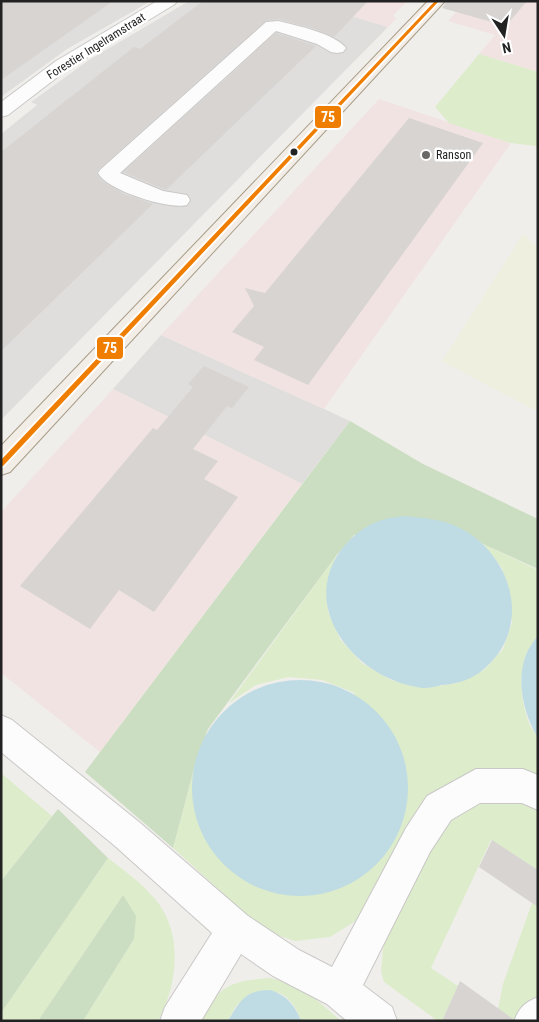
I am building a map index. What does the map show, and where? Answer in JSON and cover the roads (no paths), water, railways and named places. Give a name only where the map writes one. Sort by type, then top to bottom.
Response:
[{"type":"main road","points":[[1,464],[437,1]]},
{"type":"street","name":"Forestier Ingelramstraat","points":[[1,111],[62,65],[169,1]]},
{"type":"street","points":[[180,200],[159,197],[110,177],[108,173],[272,26],[278,26],[323,40],[337,48]]},
{"type":"street","points":[[1,732],[127,834],[235,929],[286,963],[340,991],[378,1021]]},
{"type":"street","points":[[340,991],[418,840],[439,808],[476,786],[523,786],[538,793]]},
{"type":"street","points":[[179,1021],[235,929]]},
{"type":"street","points":[[533,1021],[538,1016]]},
{"type":"water","points":[[405,516],[440,521],[460,528],[478,540],[493,556],[504,574],[510,593],[512,613],[508,633],[499,652],[475,676],[453,683],[424,688],[399,682],[376,671],[356,655],[340,636],[330,615],[326,592],[331,568],[345,545],[369,525],[385,519]]},
{"type":"water","points":[[538,636],[538,738],[523,700],[522,672],[524,659]]},
{"type":"water","points":[[289,680],[311,680],[331,684],[351,692],[377,711],[396,737],[404,757],[408,788],[404,819],[396,839],[377,865],[351,884],[331,892],[311,896],[289,896],[269,892],[249,884],[231,872],[216,857],[204,839],[196,819],[192,799],[192,777],[196,757],[204,737],[216,719],[231,704],[249,692],[269,684]]},
{"type":"water","points":[[262,990],[271,990],[282,995],[290,1002],[301,1021],[228,1021],[240,1002],[250,994]]},
{"type":"place","name":"Ranson","points":[[426,155]]}]
